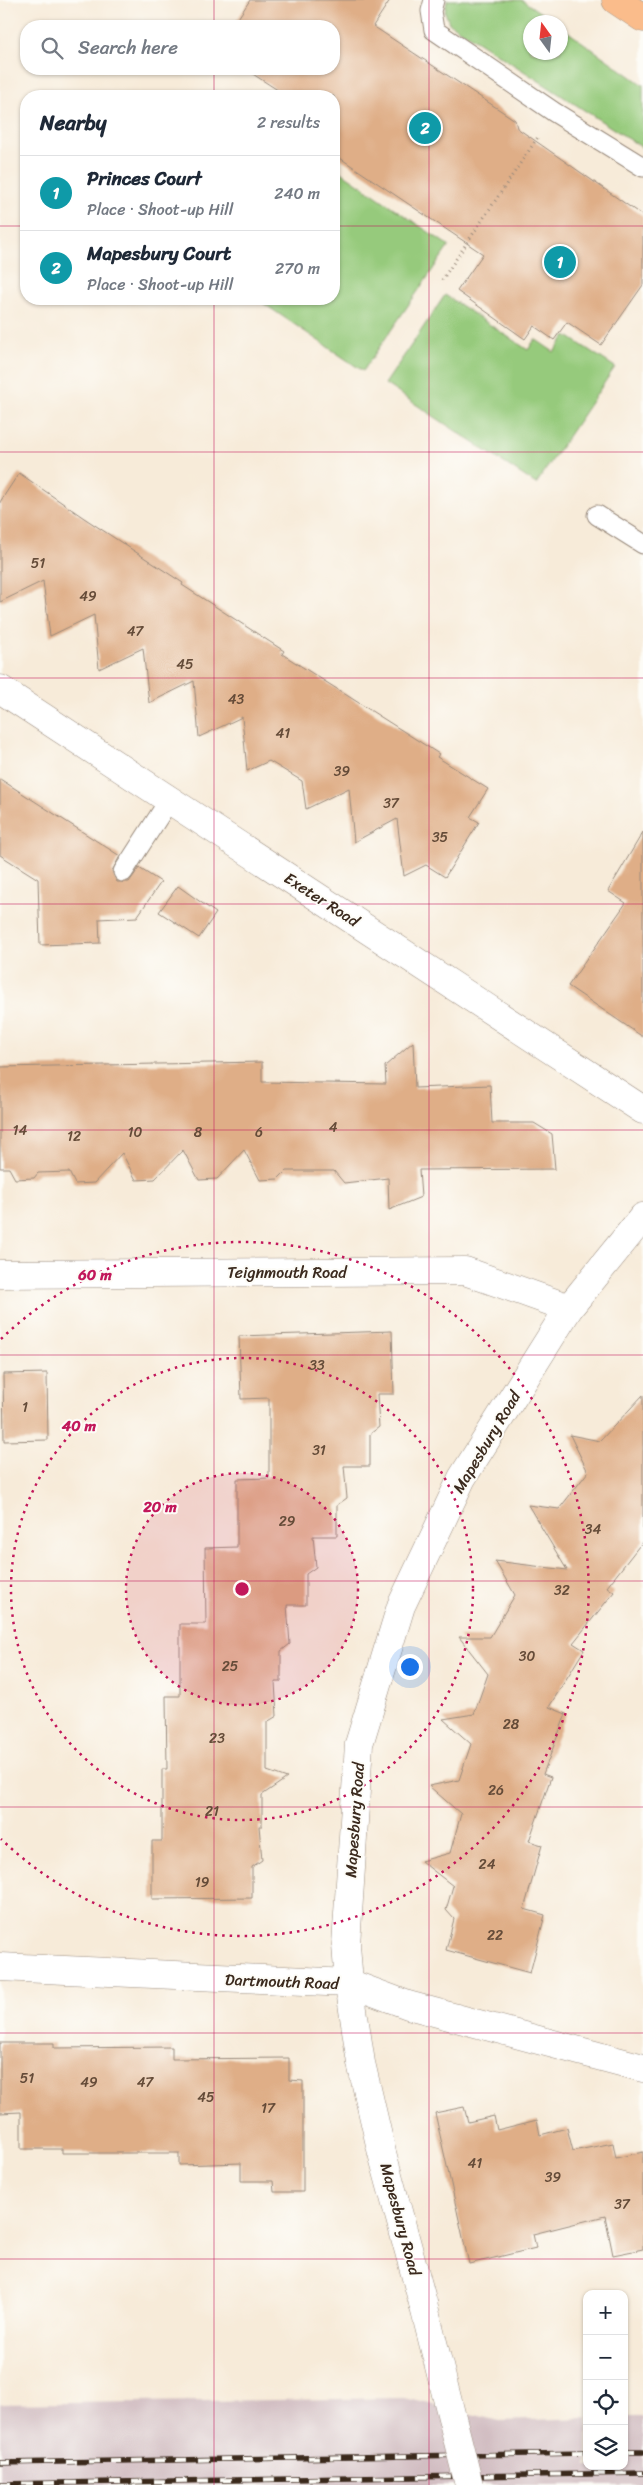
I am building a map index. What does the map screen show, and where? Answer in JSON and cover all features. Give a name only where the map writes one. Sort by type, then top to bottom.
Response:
[{"type":"street","name":"Exeter Road","points":[[0,689],[643,1110]]},
{"type":"street","name":"Mapesbury Road","points":[[469,2485],[368,2090],[348,1983],[346,1945],[359,1744],[401,1606],[462,1478],[569,1308],[643,1217]]},
{"type":"street","name":"Teignmouth Road","points":[[0,1274],[465,1271],[569,1308]]},
{"type":"street","name":"Dartmouth Road","points":[[0,1967],[348,1983],[408,2004],[643,2068]]},
{"type":"lane","points":[[434,0],[432,11],[434,30],[554,112],[643,168]]},
{"type":"lane","points":[[597,515],[643,544]]},
{"type":"lane","points":[[123,872],[170,799]]},
{"type":"path","points":[[442,280],[554,112]]},
{"type":"shaded area","points":[[405,2398],[500,2421],[583,2418],[583,2470],[628,2470],[628,2417],[643,2417],[643,2485],[0,2485],[0,2404]]},
{"type":"green space","points":[[447,0],[522,0],[544,15],[523,15],[523,60],[568,60],[568,32],[643,85],[643,148],[449,23],[445,12]]},
{"type":"green space","points":[[340,171],[449,246],[363,371],[266,305],[340,305]]},
{"type":"green space","points":[[445,295],[528,350],[535,339],[554,352],[566,335],[615,367],[536,484],[385,384]]},
{"type":"building","points":[[250,0],[390,0],[373,26],[515,120],[517,128],[643,216],[643,285],[601,345],[567,322],[554,340],[534,326],[525,339],[457,291],[483,254],[340,158],[340,90],[278,90],[254,75],[340,75],[340,20],[237,20]]},
{"type":"building","points":[[19,473],[183,583],[182,585],[284,651],[282,654],[439,754],[437,757],[488,789],[470,817],[479,822],[445,877],[426,865],[404,876],[397,819],[354,842],[349,788],[306,809],[302,781],[269,761],[247,771],[242,717],[199,737],[194,681],[149,703],[143,648],[99,669],[94,615],[50,636],[43,581],[0,602],[0,502]]},
{"type":"building","points":[[0,779],[120,856],[112,871],[117,882],[129,882],[139,868],[161,882],[137,917],[99,919],[100,943],[40,945],[38,879],[0,855]]},
{"type":"building","points":[[643,832],[643,1037],[568,986],[626,903],[608,891]]},
{"type":"building","points":[[178,886],[216,913],[199,938],[159,912]]},
{"type":"building","points":[[413,1042],[415,1088],[490,1085],[492,1123],[534,1123],[552,1134],[555,1169],[419,1170],[421,1197],[389,1210],[388,1178],[344,1183],[334,1171],[286,1171],[278,1179],[260,1180],[244,1150],[217,1179],[199,1180],[183,1150],[155,1179],[136,1180],[122,1153],[94,1183],[75,1184],[69,1172],[38,1173],[34,1178],[15,1179],[9,1168],[0,1168],[0,1067],[262,1062],[262,1082],[386,1084],[385,1066]]},
{"type":"building","points":[[392,1331],[394,1394],[377,1394],[379,1427],[370,1434],[370,1466],[344,1466],[347,1498],[337,1505],[337,1536],[313,1536],[316,1567],[306,1574],[306,1605],[287,1605],[290,1644],[281,1651],[281,1682],[275,1682],[277,1716],[267,1722],[267,1771],[287,1778],[262,1795],[262,1826],[259,1826],[262,1860],[252,1867],[252,1898],[152,1899],[152,1841],[162,1841],[162,1769],[167,1769],[166,1696],[180,1696],[180,1624],[206,1624],[205,1548],[237,1547],[237,1479],[269,1478],[269,1398],[241,1399],[239,1336]]},
{"type":"building","points":[[47,1373],[48,1440],[4,1441],[3,1374]]},
{"type":"building","points":[[643,1395],[643,1541],[607,1587],[614,1592],[573,1643],[584,1650],[549,1707],[566,1714],[543,1774],[551,1777],[529,1841],[542,1845],[524,1909],[545,1915],[530,1973],[446,1950],[454,1919],[446,1910],[453,1886],[421,1861],[450,1853],[461,1814],[429,1786],[459,1780],[471,1744],[443,1719],[474,1714],[488,1674],[459,1637],[490,1637],[515,1595],[495,1561],[567,1570],[528,1505],[559,1509],[588,1472],[570,1435],[600,1441]]},
{"type":"building","points":[[0,2043],[54,2043],[54,2048],[172,2047],[172,2059],[289,2058],[289,2080],[303,2081],[303,2192],[274,2192],[273,2181],[241,2181],[241,2163],[179,2165],[179,2153],[62,2153],[62,2149],[21,2149],[21,2112],[0,2113]]},
{"type":"building","points":[[464,2107],[468,2122],[494,2116],[497,2130],[537,2120],[540,2135],[567,2128],[573,2151],[613,2143],[616,2158],[643,2152],[643,2249],[613,2255],[605,2216],[533,2234],[536,2248],[469,2264],[435,2113]]},
{"type":"railway","points":[[628,2452],[643,2452]]},
{"type":"railway","points":[[0,2463],[583,2453]]},
{"type":"railway","points":[[0,2484],[643,2473]]},
{"type":"place","name":"Mapesbury Court","points":[[425,128]]},
{"type":"place","name":"Princes Court","points":[[560,262]]}]
